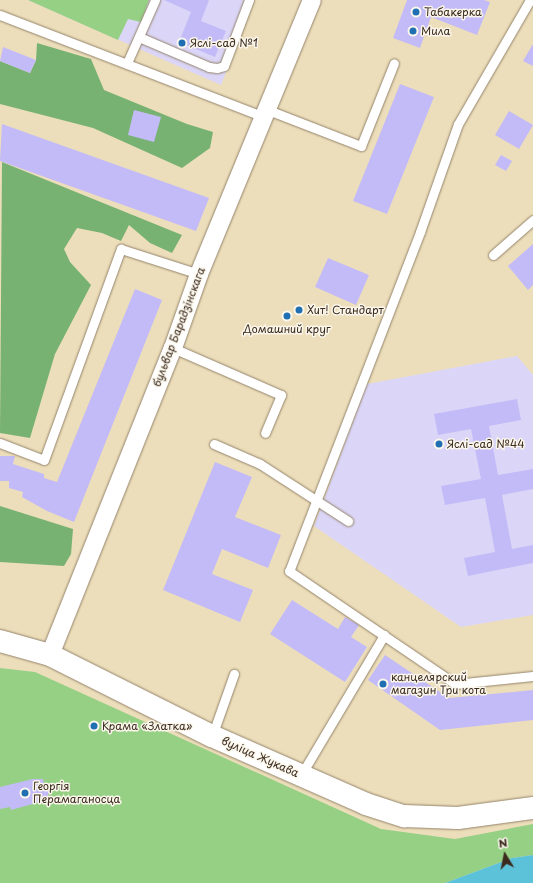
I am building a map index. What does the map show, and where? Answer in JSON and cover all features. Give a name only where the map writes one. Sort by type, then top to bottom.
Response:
[{"type":"street","name":"бульвар Барадзінскага","points":[[50,655],[173,348],[199,274],[312,0]]},
{"type":"street","name":"вуліца Жукава","points":[[0,641],[50,655],[212,736],[366,804],[404,816],[458,818],[533,808]]},
{"type":"lane","points":[[127,63],[155,0]]},
{"type":"lane","points":[[139,37],[209,67],[224,66],[249,0]]},
{"type":"lane","points":[[530,0],[458,124],[420,232],[289,571],[455,684],[533,676]]},
{"type":"lane","points":[[0,15],[127,63],[361,146],[394,63]]},
{"type":"lane","points":[[493,256],[533,220]]},
{"type":"lane","points":[[0,443],[44,460],[121,249],[199,274]]},
{"type":"lane","points":[[173,348],[281,395],[265,433]]},
{"type":"lane","points":[[214,444],[260,464],[348,521]]},
{"type":"lane","points":[[301,775],[384,636]]},
{"type":"lane","points":[[212,736],[234,674]]},
{"type":"shaded area","name":"Яслі-сад №1","points":[[28,0],[254,0],[221,85]]},
{"type":"shaded area","name":"Яслі-сад №44","points":[[517,356],[533,375],[533,615],[461,627],[314,526],[367,384]]},
{"type":"green space","points":[[28,0],[149,0],[141,22],[128,19],[118,40]]},
{"type":"green space","points":[[37,43],[91,59],[104,90],[187,124],[213,132],[210,148],[182,168],[93,128],[0,104],[0,61],[30,73],[36,60]]},
{"type":"green space","points":[[2,162],[182,235],[172,253],[150,243],[129,225],[121,241],[102,233],[77,228],[64,249],[70,262],[91,285],[55,354],[30,438],[0,433]]},
{"type":"green space","points":[[0,506],[73,529],[71,554],[64,566],[0,562]]},
{"type":"green space","points":[[0,668],[35,672],[381,829],[455,839],[533,824],[533,855],[512,858],[445,883],[0,883]]},
{"type":"water","points":[[533,855],[533,883],[445,883],[512,858]]},
{"type":"building","points":[[164,0],[209,0],[201,21],[226,31],[215,57],[179,42],[191,12]]},
{"type":"building","points":[[407,0],[484,0],[490,2],[477,35],[431,17],[420,48],[393,38]]},
{"type":"building","points":[[533,44],[533,66],[523,61]]},
{"type":"building","points":[[3,47],[36,60],[30,73],[0,61]]},
{"type":"building","points":[[400,84],[434,97],[387,214],[353,201]]},
{"type":"building","points":[[134,110],[161,117],[154,142],[128,135]]},
{"type":"building","points":[[509,111],[533,125],[519,149],[495,135]]},
{"type":"building","points":[[2,124],[209,198],[196,231],[0,161]]},
{"type":"building","points":[[501,155],[512,161],[506,171],[495,165]]},
{"type":"building","points":[[533,244],[533,285],[528,290],[508,266]]},
{"type":"building","points":[[328,258],[369,275],[356,305],[315,287]]},
{"type":"building","points":[[135,289],[162,300],[74,522],[47,511],[22,497],[23,492],[9,488],[9,481],[0,481],[0,456],[15,456],[13,464],[44,474],[44,478],[57,482]]},
{"type":"building","points":[[517,399],[521,420],[489,426],[498,475],[533,469],[533,489],[502,495],[512,549],[533,545],[533,563],[468,576],[464,558],[495,552],[485,498],[445,505],[441,486],[481,479],[471,429],[438,435],[434,414]]},
{"type":"building","points":[[215,462],[252,477],[235,517],[281,535],[268,568],[222,549],[212,574],[253,590],[240,622],[163,590]]},
{"type":"building","points":[[292,600],[338,629],[345,617],[359,625],[351,637],[367,647],[345,682],[270,634]]},
{"type":"building","points":[[385,655],[449,698],[533,690],[533,720],[440,730],[368,680]]},
{"type":"building","name":"Георгія Перамаганосца","points":[[33,779],[43,779],[44,784],[50,786],[47,800],[11,810],[10,807],[0,809],[0,787]]},
{"type":"place","name":"Табакерка","points":[[416,12]]},
{"type":"place","name":"Мила","points":[[413,31]]},
{"type":"place","name":"Яслі-сад №1","points":[[182,43]]},
{"type":"place","name":"Хит! Стандарт","points":[[299,310]]},
{"type":"place","name":"Домашний круг","points":[[287,316]]},
{"type":"place","name":"Яслі-сад №44","points":[[439,444]]},
{"type":"place","name":"канцелярский магазин Три кота","points":[[383,684]]},
{"type":"place","name":"Крама «Златка»","points":[[94,726]]},
{"type":"place","name":"Георгія Перамаганосца","points":[[25,793]]}]
